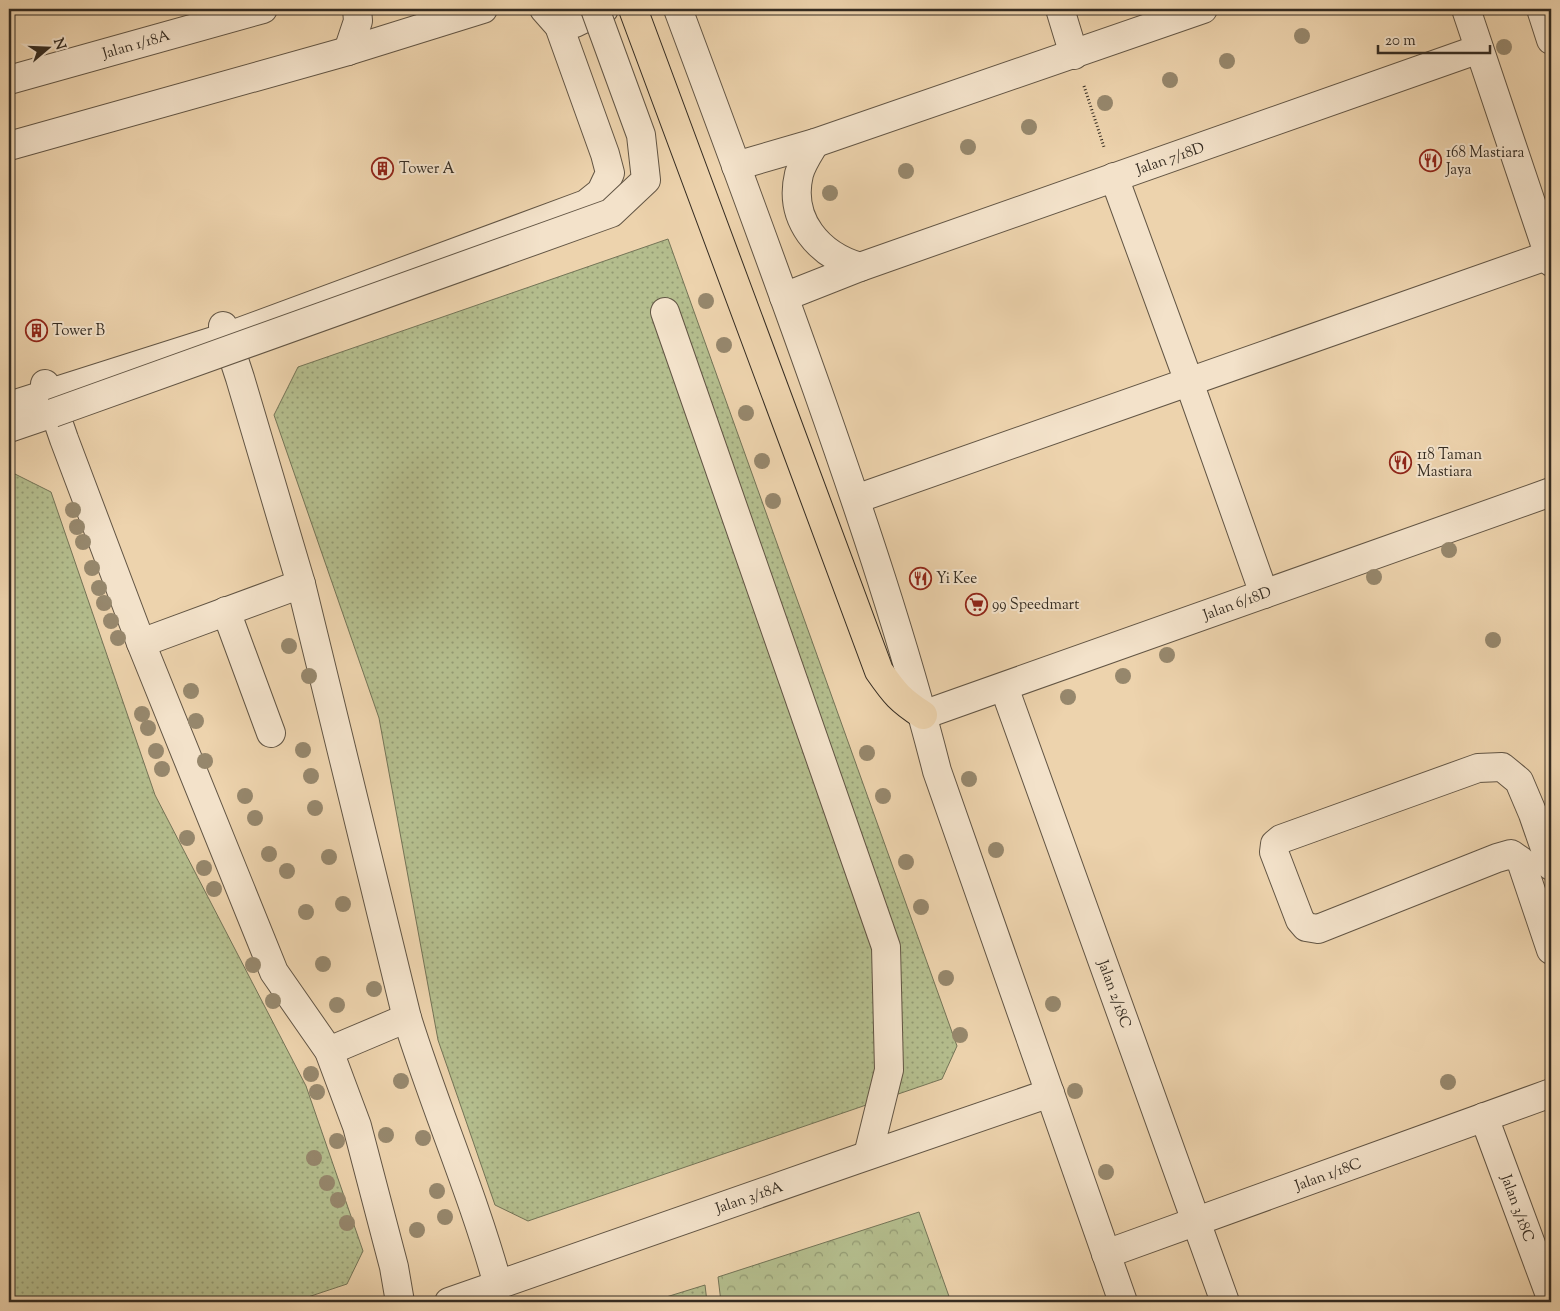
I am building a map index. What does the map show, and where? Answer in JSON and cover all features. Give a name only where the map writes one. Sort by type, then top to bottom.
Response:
[{"type":"highway","points":[[633,9],[880,671],[894,693],[902,701],[923,715]]},
{"type":"street","name":"Jalan 1/18A","points":[[9,80],[263,9]]},
{"type":"street","points":[[348,51],[358,21],[357,9]]},
{"type":"street","points":[[9,146],[348,51],[483,9]]},
{"type":"street","points":[[9,428],[382,285],[611,213],[646,180],[641,135],[596,9]]},
{"type":"street","points":[[552,18],[575,23],[604,9]]},
{"type":"street","points":[[678,9],[856,499],[923,715],[937,771],[1123,1302]]},
{"type":"street","points":[[1060,9],[1074,54]]},
{"type":"street","points":[[736,166],[815,143],[1203,9]]},
{"type":"street","points":[[856,499],[1550,258],[1466,9]]},
{"type":"street","points":[[1541,9],[1551,40]]},
{"type":"street","points":[[9,406],[46,389],[224,332],[586,204],[601,192],[610,173],[605,154],[552,18]]},
{"type":"street","name":"Jalan 7/18D","points":[[784,297],[860,267],[1479,49]]},
{"type":"street","points":[[815,143],[805,158],[799,175],[797,192],[800,210],[806,226],[816,241],[829,253],[844,262],[860,267]]},
{"type":"street","points":[[1114,178],[1264,594]]},
{"type":"street","points":[[665,312],[886,948],[889,1070],[868,1155]]},
{"type":"street","points":[[224,332],[240,378],[301,584],[407,1018],[420,1060],[485,1236],[498,1285]]},
{"type":"street","points":[[46,389],[141,643],[274,972],[329,1051],[357,1126],[394,1267],[400,1302]]},
{"type":"street","name":"Jalan 6/18D","points":[[923,715],[1551,492]]},
{"type":"street","points":[[141,643],[301,584]]},
{"type":"street","points":[[226,611],[271,733]]},
{"type":"street","name":"Jalan 2/18C","points":[[1004,687],[1225,1302]]},
{"type":"street","points":[[1551,866],[1519,781],[1502,767],[1478,768],[1281,838],[1275,844],[1274,852],[1300,920],[1306,927],[1318,929],[1511,854],[1521,861],[1551,950]]},
{"type":"street","points":[[329,1051],[407,1018]]},
{"type":"street","name":"Jalan 3/18A","points":[[449,1302],[1050,1093]]},
{"type":"street","name":"Jalan 1/18C","points":[[1106,1254],[1551,1093]]},
{"type":"street","name":"Jalan 3/18C","points":[[1484,1118],[1551,1298]]},
{"type":"path","points":[[1074,54],[1114,178]]},
{"type":"green space","points":[[668,239],[957,1046],[942,1079],[528,1221],[495,1205],[438,1040],[379,718],[274,415],[298,367]]},
{"type":"green space","points":[[9,471],[51,492],[155,795],[306,1086],[363,1251],[347,1284],[293,1302],[9,1302]]},
{"type":"green space","points":[[919,1212],[951,1302],[721,1302],[718,1277]]},
{"type":"green space","points":[[705,1285],[707,1302],[650,1302]]},
{"type":"place","name":"168 Mastiara Jaya","points":[[1430,161]]},
{"type":"place","name":"Tower A","points":[[383,168]]},
{"type":"place","name":"Tower B","points":[[36,330]]},
{"type":"place","name":"118 Taman Mastiara","points":[[1401,463]]},
{"type":"place","name":"Yi Kee","points":[[920,578]]},
{"type":"place","name":"99 Speedmart","points":[[976,604]]}]
